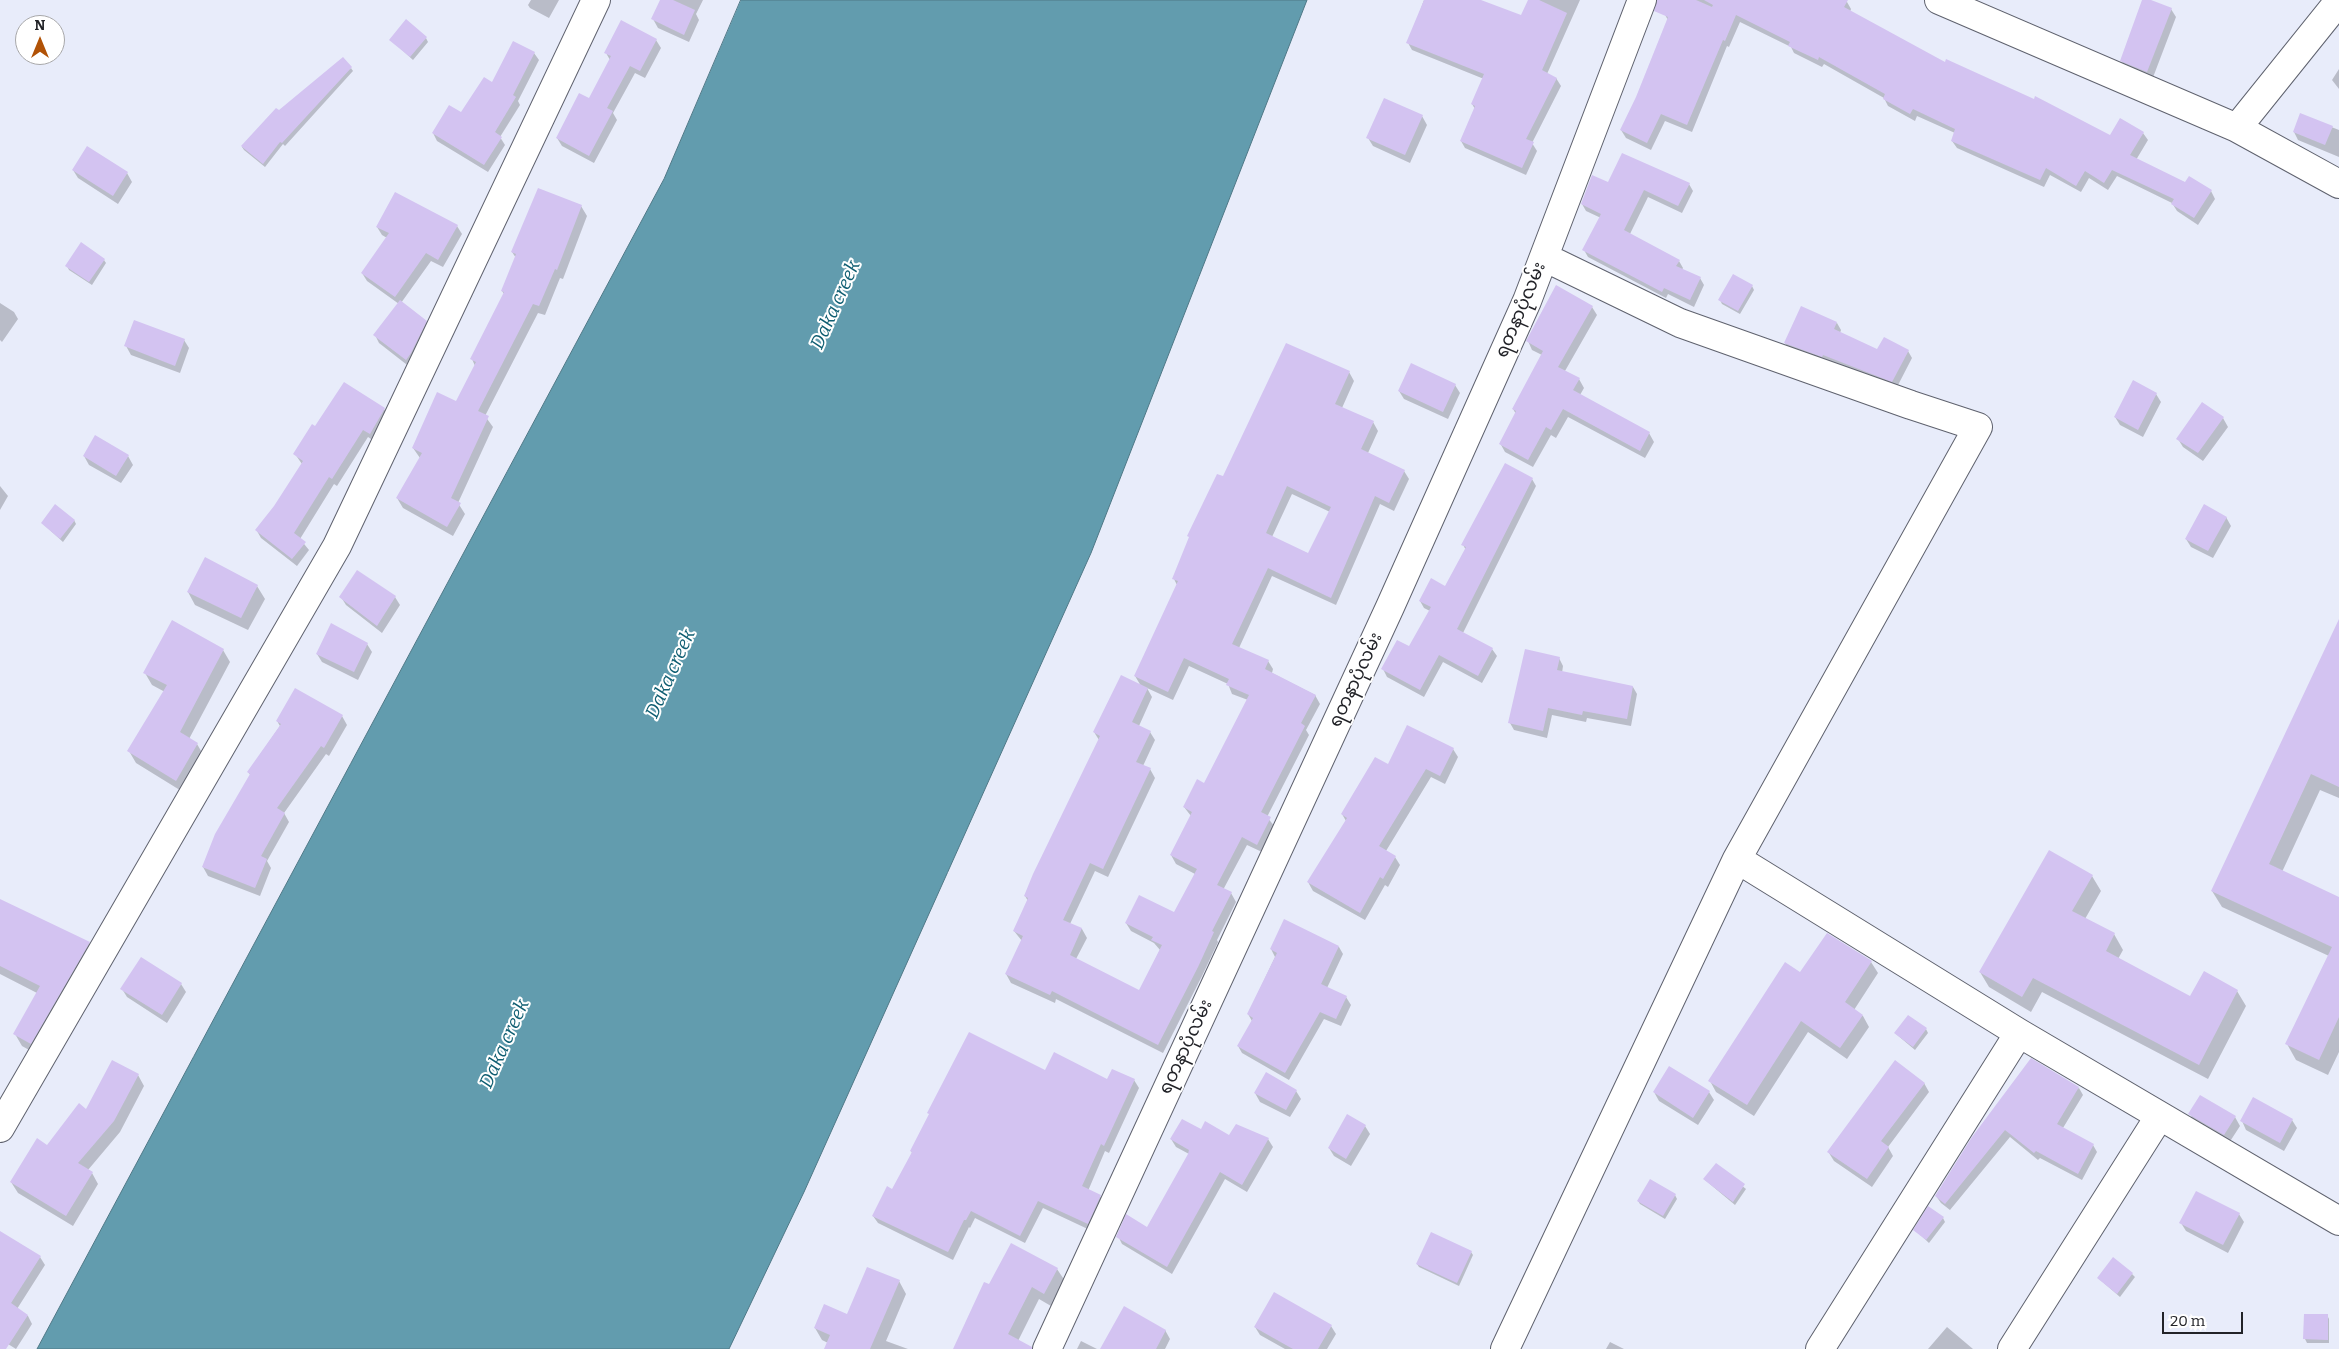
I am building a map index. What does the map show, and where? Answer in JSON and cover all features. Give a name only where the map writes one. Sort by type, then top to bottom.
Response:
[{"type":"street","points":[[0,1128],[338,546],[596,0]]},
{"type":"street","name":"ရတနာပုံလမ်း","points":[[1047,1349],[1386,616],[1527,301],[1642,0]]},
{"type":"street","points":[[1939,0],[2237,128],[2339,184]]},
{"type":"street","points":[[2237,128],[2339,1]]},
{"type":"street","points":[[1505,1349],[1737,860],[1978,427],[1680,323],[1544,257]]},
{"type":"street","points":[[1737,860],[2020,1034],[2339,1221]]},
{"type":"street","points":[[1820,1349],[2020,1034]]},
{"type":"street","points":[[2012,1349],[2160,1117]]},
{"type":"water","name":"Daka creek","points":[[741,0],[1307,0],[1091,553],[804,1192],[729,1349],[37,1349],[664,179]]},
{"type":"building","points":[[660,0],[673,0],[695,10],[684,35],[651,19]]},
{"type":"building","points":[[1424,0],[1481,0],[1521,15],[1528,0],[1539,0],[1567,13],[1542,70],[1557,78],[1526,139],[1534,142],[1522,168],[1460,141],[1475,106],[1471,104],[1484,74],[1406,43]]},
{"type":"building","points":[[1657,0],[1696,0],[1712,7],[1713,5],[1704,0],[1848,0],[1844,7],[1945,62],[1946,59],[2034,99],[2035,96],[2110,135],[2120,118],[2144,132],[2130,155],[2185,182],[2189,176],[2212,190],[2194,218],[2171,204],[2174,199],[2112,170],[2104,183],[2085,171],[2076,186],[2046,168],[2040,180],[1951,141],[1955,129],[1913,109],[1910,114],[1883,99],[1885,94],[1819,57],[1818,60],[1788,46],[1790,42],[1736,15],[1725,41],[1723,40],[1687,125],[1661,114],[1647,143],[1620,130],[1636,97],[1668,17],[1654,11]]},
{"type":"building","points":[[2142,0],[2151,0],[2172,8],[2147,72],[2120,61]]},
{"type":"building","points":[[406,19],[427,37],[410,57],[389,40]]},
{"type":"building","points":[[621,20],[657,39],[640,71],[630,66],[607,108],[613,111],[589,156],[556,138],[579,93],[589,98],[611,56],[604,53]]},
{"type":"building","points":[[513,41],[535,52],[513,95],[516,97],[495,132],[502,137],[484,165],[432,133],[449,105],[461,112],[484,77],[492,82]]},
{"type":"building","points":[[343,57],[352,67],[282,143],[280,142],[263,164],[241,146],[276,108],[279,110]]},
{"type":"building","points":[[1384,98],[1423,115],[1405,155],[1366,138]]},
{"type":"building","points":[[2300,113],[2333,126],[2325,145],[2293,132]]},
{"type":"building","points":[[87,146],[128,172],[113,196],[72,170]]},
{"type":"building","points":[[1622,153],[1690,183],[1678,206],[1644,190],[1624,230],[1680,260],[1676,266],[1701,277],[1690,300],[1664,288],[1662,292],[1582,250],[1601,214],[1581,204],[1592,175],[1608,182]]},
{"type":"building","points":[[538,188],[582,205],[557,270],[555,269],[539,306],[533,304],[478,411],[489,416],[451,498],[461,503],[447,527],[396,498],[422,453],[412,448],[437,392],[456,401],[476,362],[470,359],[504,292],[501,291],[516,254],[511,252]]},
{"type":"building","points":[[395,192],[458,225],[438,260],[426,253],[395,297],[361,273],[389,233],[376,227]]},
{"type":"building","points":[[81,242],[105,259],[89,282],[65,266]]},
{"type":"building","points":[[1733,274],[1753,285],[1738,311],[1718,300]]},
{"type":"building","points":[[1556,285],[1593,306],[1558,367],[1580,378],[1573,390],[1650,432],[1640,451],[1563,409],[1551,430],[1546,427],[1528,460],[1499,444],[1516,411],[1512,409],[1543,351],[1526,341]]},
{"type":"building","points":[[400,300],[427,321],[406,360],[373,335]]},
{"type":"building","points":[[1801,306],[1837,322],[1834,329],[1877,349],[1884,337],[1909,350],[1892,382],[1823,355],[1822,357],[1784,343]]},
{"type":"building","points":[[134,320],[185,339],[175,366],[124,346]]},
{"type":"building","points":[[1286,343],[1350,371],[1335,404],[1374,421],[1361,449],[1405,470],[1389,503],[1375,496],[1331,598],[1268,568],[1232,644],[1269,660],[1265,669],[1316,695],[1301,723],[1305,726],[1261,812],[1271,817],[1257,845],[1242,837],[1217,885],[1232,892],[1212,931],[1214,932],[1198,967],[1158,1045],[1052,991],[1050,995],[1005,974],[1023,936],[1013,931],[1028,898],[1024,896],[1100,736],[1093,732],[1121,675],[1148,688],[1132,722],[1151,731],[1136,762],[1151,768],[1103,869],[1090,863],[1063,920],[1082,928],[1070,955],[1139,990],[1162,945],[1151,940],[1153,937],[1125,923],[1139,895],[1174,912],[1197,869],[1170,855],[1192,812],[1183,807],[1197,779],[1204,783],[1249,695],[1226,685],[1229,679],[1184,658],[1168,692],[1134,676],[1178,581],[1172,579],[1189,537],[1187,536],[1217,474],[1223,476]],"holes":[[[1287,486],[1331,507],[1308,553],[1266,533]]]},
{"type":"building","points":[[1411,363],[1456,384],[1443,412],[1398,391]]},
{"type":"building","points":[[2133,380],[2157,393],[2138,430],[2114,417]]},
{"type":"building","points":[[344,382],[385,408],[370,434],[363,430],[332,479],[329,477],[294,533],[306,542],[292,559],[255,530],[274,506],[303,461],[293,454],[312,424],[315,426]]},
{"type":"building","points":[[2202,402],[2224,417],[2198,453],[2176,439]]},
{"type":"building","points":[[95,435],[129,455],[116,476],[83,456]]},
{"type":"building","points":[[1505,463],[1533,478],[1457,629],[1493,648],[1478,676],[1439,655],[1420,690],[1381,669],[1397,640],[1409,646],[1431,607],[1419,601],[1431,578],[1445,586],[1466,547],[1461,545]]},
{"type":"building","points":[[55,504],[75,520],[60,539],[41,523]]},
{"type":"building","points":[[2204,504],[2227,517],[2208,551],[2185,539]]},
{"type":"building","points":[[205,557],[258,585],[241,618],[187,592]]},
{"type":"building","points":[[357,570],[396,596],[377,626],[339,597]]},
{"type":"building","points":[[2339,619],[2339,787],[2311,774],[2269,864],[2339,897],[2339,1017],[2319,1060],[2285,1044],[2332,947],[2211,891]]},
{"type":"building","points":[[172,620],[224,649],[180,732],[198,743],[176,781],[127,751],[167,685],[143,673]]},
{"type":"building","points":[[331,623],[368,643],[354,672],[316,654]]},
{"type":"building","points":[[1525,649],[1560,657],[1557,670],[1633,686],[1627,719],[1583,711],[1582,715],[1548,708],[1543,731],[1508,723]]},
{"type":"building","points":[[295,688],[343,715],[324,748],[321,746],[277,808],[285,813],[261,856],[267,859],[255,888],[202,867],[215,834],[250,774],[247,772],[281,724],[276,721]]},
{"type":"building","points":[[1407,725],[1454,748],[1440,776],[1426,769],[1379,846],[1396,856],[1383,879],[1380,877],[1360,913],[1307,882],[1347,818],[1341,814],[1375,757],[1388,764]]},
{"type":"building","points":[[2049,850],[2093,875],[2072,911],[2115,933],[2106,951],[2190,996],[2204,971],[2238,990],[2199,1065],[2033,978],[2022,997],[1979,972]]},
{"type":"building","points":[[0,899],[90,942],[31,1044],[13,1034],[40,986],[0,966]]},
{"type":"building","points":[[1284,919],[1339,946],[1321,984],[1347,996],[1336,1019],[1320,1012],[1285,1073],[1237,1046],[1253,1018],[1247,1014],[1277,953],[1270,949]]},
{"type":"building","points":[[1827,933],[1872,961],[1845,1002],[1863,1015],[1840,1048],[1801,1021],[1747,1105],[1708,1081],[1785,962],[1800,972]]},
{"type":"building","points":[[141,957],[182,983],[162,1015],[120,989]]},
{"type":"building","points":[[1908,1015],[1927,1028],[1913,1047],[1894,1033]]},
{"type":"building","points":[[969,1032],[1045,1070],[1054,1052],[1107,1079],[1112,1069],[1135,1079],[1104,1146],[1101,1144],[1082,1186],[1101,1195],[1088,1224],[1038,1201],[1020,1236],[971,1211],[966,1220],[964,1220],[948,1252],[872,1216],[887,1186],[892,1189],[912,1152],[910,1151],[929,1114],[927,1113]]},
{"type":"building","points":[[2031,1058],[2079,1087],[2057,1124],[2094,1144],[2078,1174],[2036,1151],[2034,1153],[2005,1130],[1945,1204],[1935,1196],[1972,1137]]},
{"type":"building","points":[[112,1060],[139,1074],[114,1121],[78,1163],[93,1172],[66,1216],[10,1182],[37,1138],[47,1145],[79,1103],[86,1109]]},
{"type":"building","points":[[1895,1060],[1925,1083],[1881,1141],[1889,1147],[1867,1179],[1827,1152]]},
{"type":"building","points":[[1669,1066],[1710,1091],[1693,1118],[1653,1092]]},
{"type":"building","points":[[1266,1072],[1297,1090],[1286,1110],[1254,1093]]},
{"type":"building","points":[[2200,1095],[2236,1116],[2224,1135],[2188,1114]]},
{"type":"building","points":[[2253,1097],[2293,1119],[2280,1143],[2240,1121]]},
{"type":"building","points":[[1347,1114],[1366,1125],[1346,1159],[1328,1148]]},
{"type":"building","points":[[1182,1119],[1201,1129],[1205,1121],[1229,1135],[1236,1124],[1269,1138],[1242,1185],[1220,1172],[1167,1267],[1116,1237],[1126,1214],[1147,1227],[1188,1154],[1189,1150],[1170,1139]]},
{"type":"building","points":[[1716,1163],[1745,1184],[1733,1202],[1703,1179]]},
{"type":"building","points":[[1650,1179],[1676,1194],[1663,1216],[1637,1201]]},
{"type":"building","points":[[2196,1191],[2240,1213],[2223,1245],[2179,1223]]},
{"type":"building","points":[[1928,1206],[1944,1217],[1926,1240],[1913,1230]]},
{"type":"building","points":[[0,1231],[41,1256],[11,1303],[28,1315],[6,1349],[0,1349]]},
{"type":"building","points":[[1431,1232],[1472,1251],[1457,1283],[1416,1264]]},
{"type":"building","points":[[1011,1243],[1058,1268],[1044,1294],[1032,1287],[1008,1334],[1032,1347],[1032,1349],[953,1349],[984,1282],[989,1284]]},
{"type":"building","points":[[2113,1257],[2133,1273],[2117,1294],[2097,1278]]},
{"type":"building","points":[[867,1267],[900,1280],[870,1349],[824,1349],[830,1335],[814,1328],[824,1304],[847,1314]]},
{"type":"building","points":[[1274,1292],[1332,1325],[1318,1349],[1293,1349],[1254,1327]]},
{"type":"building","points":[[1124,1306],[1166,1330],[1156,1349],[1100,1349]]},
{"type":"building","points":[[2304,1314],[2328,1314],[2328,1340],[2303,1339]]}]
